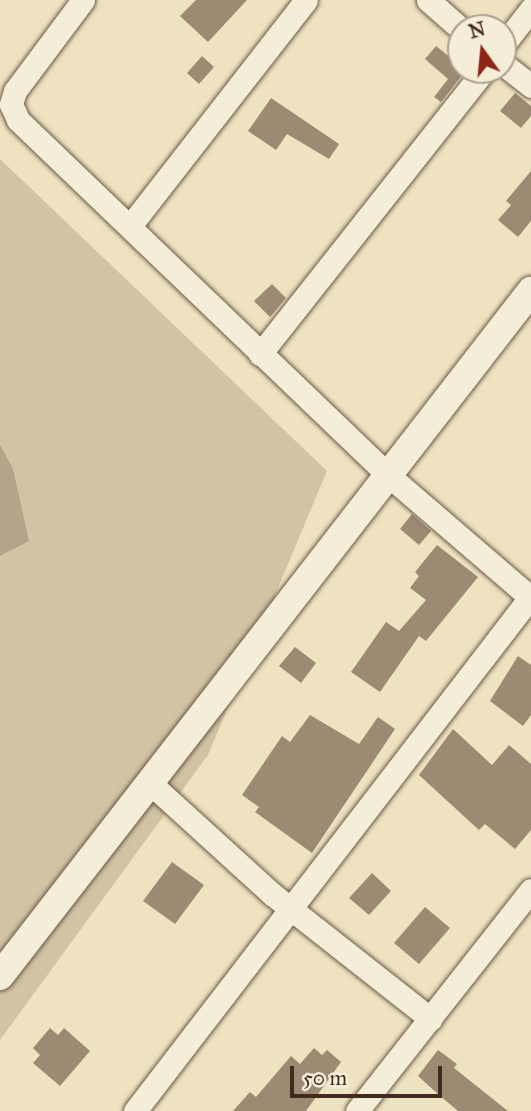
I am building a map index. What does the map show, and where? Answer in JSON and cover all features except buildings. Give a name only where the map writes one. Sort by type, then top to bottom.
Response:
[{"type":"street","points":[[83,0],[15,91],[11,104],[18,120],[388,475],[531,597],[135,1111]]},
{"type":"street","points":[[130,226],[306,0]]},
{"type":"street","points":[[428,0],[447,17]]},
{"type":"street","points":[[517,27],[531,9]]},
{"type":"street","points":[[517,75],[531,86]]},
{"type":"street","points":[[260,354],[473,84]]},
{"type":"street","points":[[0,976],[531,291]]},
{"type":"street","points":[[0,967],[65,881],[209,706]]},
{"type":"street","points":[[150,783],[289,909],[431,1019]]},
{"type":"street","points":[[357,1111],[531,890]]},
{"type":"shaded area","points":[[0,159],[327,471],[208,755],[0,1040]]},
{"type":"shaded area","points":[[0,445],[13,469],[29,541],[0,556]]}]
